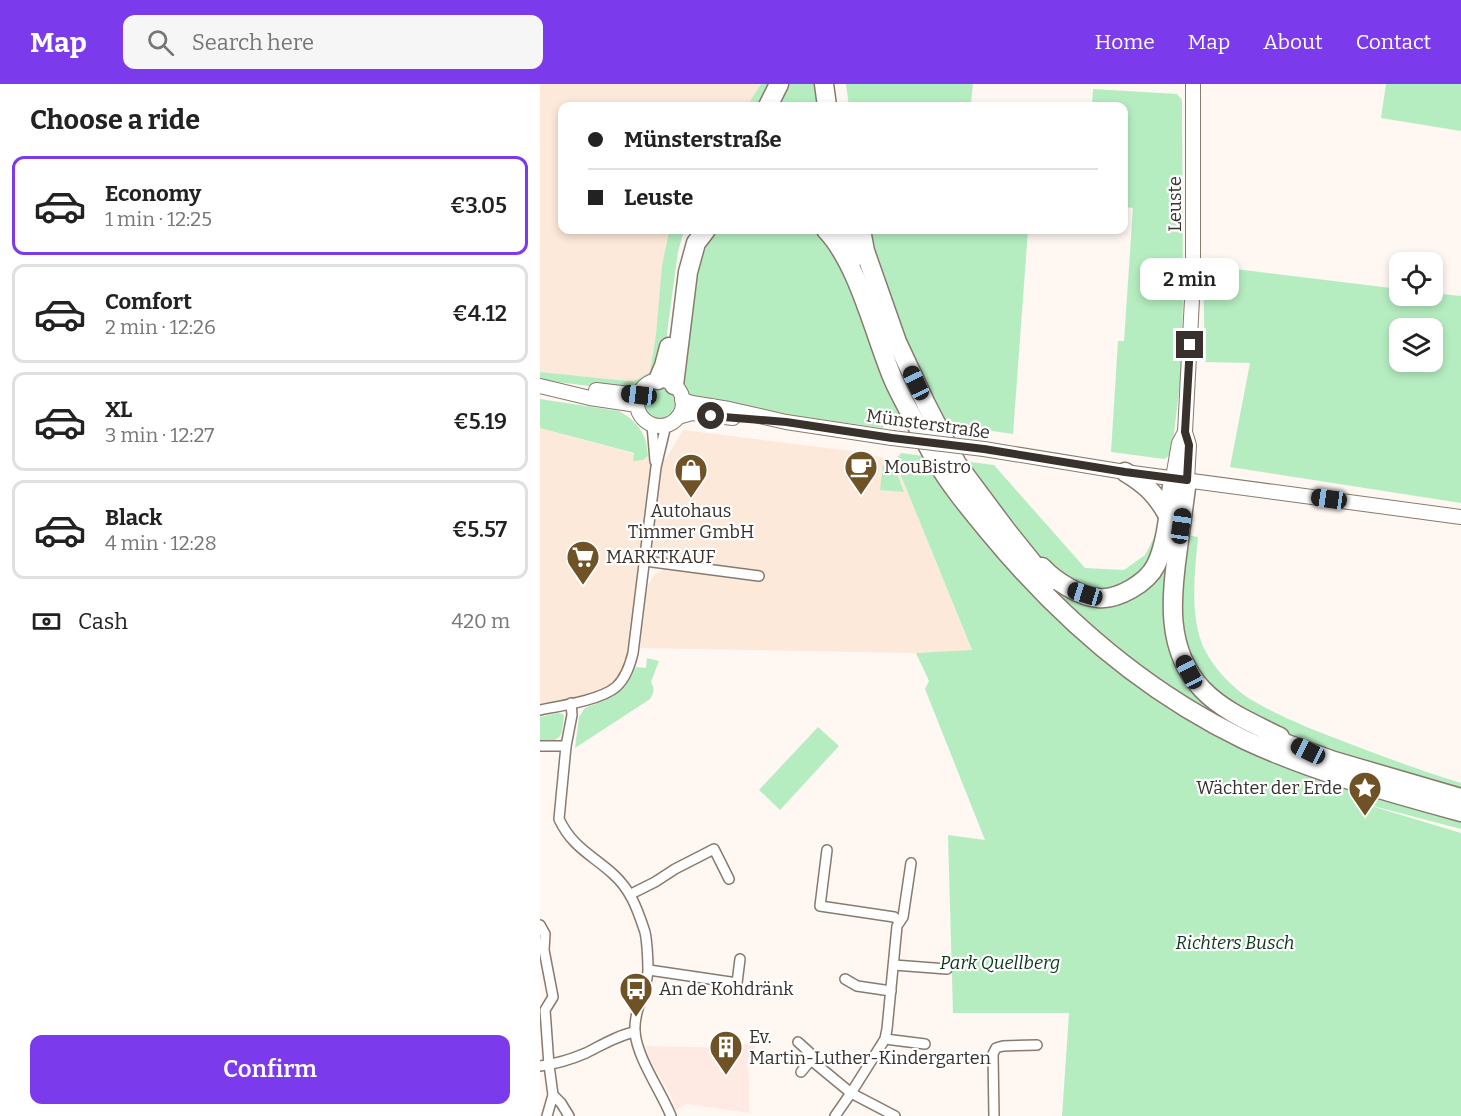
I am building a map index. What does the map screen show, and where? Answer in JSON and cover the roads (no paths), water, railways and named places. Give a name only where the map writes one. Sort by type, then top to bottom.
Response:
[{"type":"highway","points":[[770,102],[779,84]]},
{"type":"highway","points":[[824,84],[826,102]]},
{"type":"highway","points":[[836,84],[838,102]]},
{"type":"highway","points":[[671,388],[664,366],[670,346],[687,234]]},
{"type":"highway","points":[[671,388],[688,272],[696,243],[703,234]]},
{"type":"highway","points":[[829,234],[839,246],[854,276],[892,376],[935,460],[966,505],[1004,551],[1041,591],[1082,629],[1121,662],[1175,700],[1244,739],[1331,774],[1461,812]]},
{"type":"highway","points":[[847,234],[854,276]]},
{"type":"highway","points":[[862,234],[865,251],[897,342],[957,464],[1044,578],[1121,647],[1186,693],[1232,720],[1277,741],[1334,761],[1461,798]]},
{"type":"highway","points":[[1125,472],[1140,480],[1152,491],[1167,514]]},
{"type":"highway","points":[[1007,531],[1047,573],[1073,591],[1098,598],[1120,595],[1138,585],[1155,566],[1164,540],[1167,514],[1180,479]]},
{"type":"highway","points":[[1180,479],[1172,591],[1173,629],[1181,657],[1196,682],[1219,704],[1234,714],[1308,751]]},
{"type":"main road","name":"Leuste","points":[[1180,479],[1179,443],[1185,432],[1193,280],[1193,84]]},
{"type":"main road","points":[[646,385],[671,388],[681,411],[673,422],[659,425],[642,417],[638,400],[646,385]]},
{"type":"main road","points":[[540,386],[591,389],[638,400]]},
{"type":"main road","name":"Münsterstraße","points":[[671,388],[692,404],[729,409],[786,422],[984,449],[1125,472],[1461,517]]},
{"type":"main road","name":"Münsterstraße","points":[[678,417],[692,413],[786,422]]},
{"type":"street","points":[[540,710],[599,696],[616,686],[628,670],[633,653],[645,561],[659,425]]},
{"type":"street","points":[[656,467],[659,425]]},
{"type":"street","points":[[645,561],[759,576]]},
{"type":"street","points":[[571,703],[572,715],[566,746],[559,819],[564,829],[580,848],[614,874],[631,894],[645,932],[648,970],[636,1017],[635,1032],[648,1071],[666,1103],[670,1116]]},
{"type":"street","points":[[540,746],[566,746]]},
{"type":"street","points":[[631,894],[714,849],[729,879]]},
{"type":"street","points":[[827,850],[820,906],[894,918],[900,921]]},
{"type":"street","points":[[835,1116],[885,1039],[897,926],[903,917],[911,862]]},
{"type":"street","points":[[540,925],[545,934],[544,950],[553,997],[543,1008],[545,1065],[553,1095],[569,1116]]},
{"type":"street","points":[[648,970],[737,983],[740,959]]},
{"type":"street","points":[[894,965],[947,969]]},
{"type":"street","points":[[845,979],[857,986],[891,991]]},
{"type":"street","points":[[545,1065],[579,1056],[635,1032]]},
{"type":"street","points":[[885,1039],[925,1044]]},
{"type":"street","points":[[798,1042],[809,1052],[811,1060],[851,1093],[895,1116]]},
{"type":"street","points":[[994,1116],[993,1054],[996,1048],[1036,1045]]},
{"type":"street","points":[[801,1071],[811,1060]]},
{"type":"street","points":[[547,1116],[553,1095]]},
{"type":"place","name":"MouBistro","points":[[861,496]]},
{"type":"place","name":"Autohaus Timmer GmbH","points":[[691,499]]},
{"type":"place","name":"MARKTKAUF","points":[[583,586]]},
{"type":"place","name":"Wächter der Erde","points":[[1365,817]]},
{"type":"place","name":"An de Kohdränk","points":[[636,1018]]},
{"type":"place","name":"Ev. Martin-Luther-Kindergarten","points":[[726,1076]]},
{"type":"park label","name":"Richters Busch","points":[[1235,943]]},
{"type":"park label","name":"Park Quellberg","points":[[1000,963]]}]
